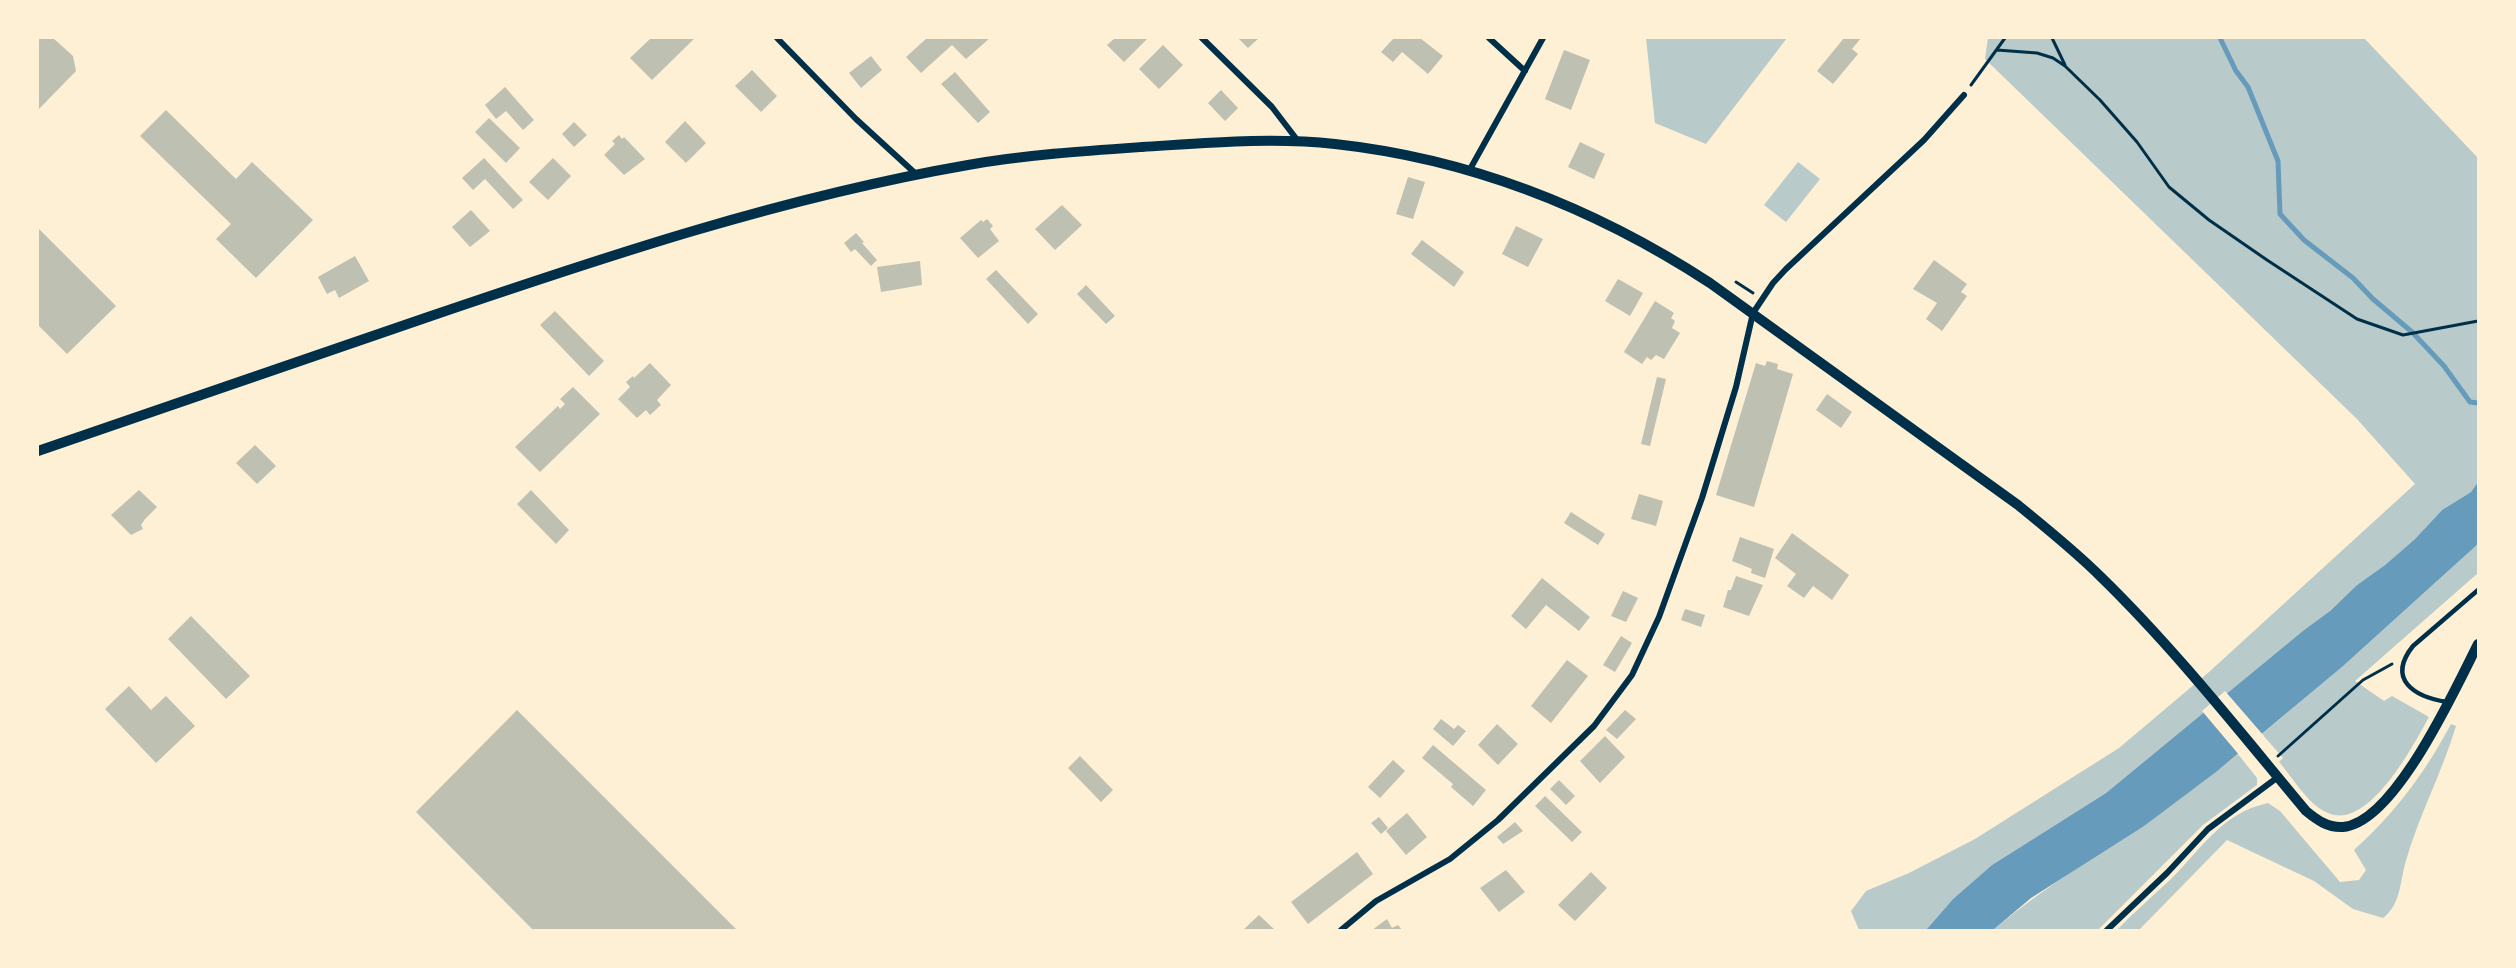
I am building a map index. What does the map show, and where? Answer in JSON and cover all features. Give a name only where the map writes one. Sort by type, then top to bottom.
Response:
[{"type":"street","points":[[777,38],[856,119],[916,175]]},
{"type":"street","points":[[1202,38],[1272,107],[1299,141]]},
{"type":"street","points":[[1489,38],[1525,71]]},
{"type":"street","points":[[1469,171],[1543,38]]},
{"type":"street","points":[[1341,930],[1376,901],[1450,859],[1498,820],[1594,726],[1632,675],[1659,617],[1702,498],[1736,387],[1753,313],[1762,298],[1786,269],[1924,140],[1964,95]]},
{"type":"street","points":[[38,452],[573,267],[795,204],[970,164],[1091,150],[1210,142],[1299,141],[1384,152],[1469,171],[1520,186],[1572,206],[1665,254],[1753,313],[2018,505],[2060,540],[2101,576],[2195,678],[2306,811],[2319,821],[2331,826],[2344,827],[2358,823],[2385,800],[2404,777],[2448,702],[2478,644]]},
{"type":"street","points":[[2107,930],[2161,879],[2208,829],[2278,777]]},
{"type":"lane","points":[[2448,702],[2434,700],[2412,690],[2403,680],[2402,668],[2405,657],[2413,646],[2478,590]]},
{"type":"path","points":[[1964,95],[2005,38]]},
{"type":"path","points":[[2052,38],[2066,66]]},
{"type":"path","points":[[1997,50],[2037,53],[2054,58],[2066,66],[2137,142],[2169,187],[2267,260],[2357,319],[2385,330],[2405,334],[2478,321]]},
{"type":"path","points":[[1734,280],[1762,298]]},
{"type":"path","points":[[2284,751],[2363,680],[2405,657]]},
{"type":"shaded area","points":[[1646,38],[1787,38],[1706,144],[1655,123]]},
{"type":"shaded area","points":[[1988,38],[2364,38],[2478,158],[2478,482],[2471,492],[2442,510],[2415,539],[2357,585],[2330,611],[2106,793],[1992,865],[1953,899],[1926,930],[1859,930],[1851,911],[1866,891],[1909,873],[1975,839],[2119,748],[2209,672],[2415,484],[2357,419],[1985,59]]},
{"type":"shaded area","points":[[1798,162],[1820,179],[1786,222],[1764,205]]},
{"type":"shaded area","points":[[2478,544],[2478,573],[2355,681],[2384,701],[2392,696],[2429,717],[2422,730],[2387,784],[2357,811],[2342,815],[2319,808],[2279,762],[2283,758],[2262,734],[2342,667]]},
{"type":"shaded area","points":[[2451,724],[2456,726],[2410,847],[2396,900],[2389,913],[2383,918],[2353,909],[2314,881],[2227,840],[2139,930],[2117,930],[2225,823],[2252,808],[2268,803],[2280,811],[2340,882],[2359,880],[2366,870],[2354,850],[2408,792]]},
{"type":"shaded area","points":[[2238,754],[2257,778],[2257,785],[2203,825],[2098,930],[1993,930],[2053,885],[2178,800]]},
{"type":"water","points":[[2478,482],[2478,544],[2342,667],[2216,772],[2144,826],[2031,898],[1993,930],[1926,930],[1953,899],[1992,865],[2106,793],[2330,611],[2357,585],[2415,539],[2442,510],[2471,492]]},
{"type":"pier","points":[[2225,691],[2264,736],[2240,756],[2202,711]]},
{"type":"building","points":[[38,38],[53,38],[73,56],[76,71],[38,110]]},
{"type":"building","points":[[651,38],[695,38],[652,80],[630,58]]},
{"type":"building","points":[[927,38],[990,38],[966,59],[952,45],[921,73],[906,57]]},
{"type":"building","points":[[1115,38],[1148,38],[1124,62],[1107,45]]},
{"type":"building","points":[[1238,38],[1259,38],[1248,48]]},
{"type":"building","points":[[1394,38],[1420,38],[1443,56],[1428,74],[1402,52],[1393,62],[1381,52]]},
{"type":"building","points":[[1844,38],[1861,38],[1852,49],[1858,54],[1833,84],[1817,71]]},
{"type":"building","points":[[1163,45],[1183,65],[1159,89],[1139,69]]},
{"type":"building","points":[[1564,50],[1590,60],[1571,110],[1545,99]]},
{"type":"building","points":[[871,56],[882,70],[861,88],[849,73]]},
{"type":"building","points":[[752,70],[777,96],[761,112],[735,86]]},
{"type":"building","points":[[955,72],[990,112],[978,123],[941,84]]},
{"type":"building","points":[[505,87],[534,120],[523,130],[506,111],[496,119],[485,105]]},
{"type":"building","points":[[1221,90],[1238,108],[1225,121],[1208,103]]},
{"type":"building","points":[[166,110],[236,179],[252,162],[313,220],[256,278],[216,239],[231,224],[140,136]]},
{"type":"building","points":[[489,118],[520,148],[506,163],[475,132]]},
{"type":"building","points":[[685,121],[706,143],[686,163],[665,142]]},
{"type":"building","points":[[574,122],[587,135],[574,147],[562,134]]},
{"type":"building","points":[[619,135],[622,139],[624,137],[645,159],[624,175],[604,155],[615,144],[612,141]]},
{"type":"building","points":[[1580,142],[1605,154],[1594,179],[1568,167]]},
{"type":"building","points":[[484,158],[523,200],[513,209],[485,179],[473,190],[462,178]]},
{"type":"building","points":[[553,158],[571,176],[548,200],[529,182]]},
{"type":"building","points":[[1408,177],[1425,182],[1413,219],[1396,214]]},
{"type":"building","points":[[1062,205],[1082,225],[1055,250],[1035,229]]},
{"type":"building","points":[[471,210],[490,231],[470,247],[452,227]]},
{"type":"building","points":[[987,219],[993,226],[990,229],[999,241],[978,258],[960,238],[981,220],[983,222]]},
{"type":"building","points":[[1516,226],[1543,239],[1528,267],[1502,254]]},
{"type":"building","points":[[38,228],[116,306],[67,354],[38,325]]},
{"type":"building","points":[[856,233],[877,260],[871,266],[855,249],[851,252],[844,243]]},
{"type":"building","points":[[1422,240],[1464,272],[1454,287],[1411,254]]},
{"type":"building","points":[[355,256],[369,281],[339,298],[335,290],[327,294],[318,277]]},
{"type":"building","points":[[1934,260],[1967,284],[1961,292],[1967,296],[1942,331],[1926,319],[1937,303],[1913,289]]},
{"type":"building","points":[[920,261],[922,285],[881,292],[877,267]]},
{"type":"building","points":[[996,270],[1038,314],[1028,324],[986,279]]},
{"type":"building","points":[[1618,279],[1643,293],[1630,316],[1605,301]]},
{"type":"building","points":[[1086,285],[1115,316],[1106,324],[1077,294]]},
{"type":"building","points":[[1655,301],[1674,313],[1671,318],[1675,321],[1672,328],[1680,333],[1664,359],[1656,355],[1651,360],[1647,357],[1642,364],[1624,352]]},
{"type":"building","points":[[555,311],[604,361],[589,376],[540,325]]},
{"type":"building","points":[[1767,361],[1778,364],[1777,369],[1793,374],[1754,507],[1716,495],[1756,363],[1765,366]]},
{"type":"building","points":[[650,363],[671,385],[657,400],[661,405],[650,415],[646,410],[637,418],[618,399],[630,387],[626,382],[633,376],[634,378]]},
{"type":"building","points":[[1657,377],[1666,379],[1650,446],[1641,444]]},
{"type":"building","points":[[573,387],[600,414],[540,472],[515,447],[558,406],[560,409],[565,404],[560,399]]},
{"type":"building","points":[[1827,394],[1852,412],[1841,428],[1816,410]]},
{"type":"building","points":[[255,445],[276,466],[257,484],[236,463]]},
{"type":"building","points":[[139,490],[157,507],[141,525],[143,529],[131,535],[111,515]]},
{"type":"building","points":[[531,490],[569,530],[556,544],[517,504]]},
{"type":"building","points":[[1639,494],[1663,501],[1656,526],[1631,519]]},
{"type":"building","points":[[1571,512],[1605,534],[1598,545],[1564,523]]},
{"type":"building","points":[[1792,533],[1849,575],[1832,600],[1813,586],[1804,598],[1787,586],[1796,574],[1775,558]]},
{"type":"building","points":[[1740,537],[1774,549],[1765,578],[1751,573],[1752,569],[1732,561]]},
{"type":"building","points":[[1736,576],[1763,585],[1749,616],[1723,607],[1728,590],[1731,590]]},
{"type":"building","points":[[1542,578],[1590,617],[1579,631],[1546,605],[1526,629],[1511,616]]},
{"type":"building","points":[[1623,591],[1638,598],[1626,622],[1611,616]]},
{"type":"building","points":[[1685,609],[1705,615],[1701,627],[1681,620]]},
{"type":"building","points":[[191,616],[250,676],[226,699],[168,639]]},
{"type":"building","points":[[1621,636],[1632,643],[1615,672],[1603,665]]},
{"type":"building","points":[[1567,660],[1588,676],[1551,723],[1531,706]]},
{"type":"building","points":[[129,686],[151,710],[166,696],[195,726],[156,763],[105,709]]},
{"type":"building","points":[[517,710],[737,930],[533,930],[416,812]]},
{"type":"building","points":[[1625,710],[1636,719],[1617,739],[1606,730]]},
{"type":"building","points":[[1441,719],[1454,729],[1458,725],[1466,731],[1453,746],[1433,729]]},
{"type":"building","points":[[1497,724],[1518,744],[1498,765],[1478,745]]},
{"type":"building","points":[[1605,736],[1625,757],[1600,783],[1580,761]]},
{"type":"building","points":[[1433,745],[1486,790],[1473,806],[1451,787],[1453,784],[1422,758]]},
{"type":"building","points":[[1080,756],[1113,790],[1101,802],[1068,768]]},
{"type":"building","points":[[1393,760],[1405,771],[1380,798],[1368,787]]},
{"type":"building","points":[[1559,780],[1575,796],[1566,805],[1550,789]]},
{"type":"building","points":[[1545,796],[1582,832],[1572,842],[1535,806]]},
{"type":"building","points":[[1407,813],[1427,837],[1406,855],[1386,831]]},
{"type":"building","points":[[1379,817],[1388,828],[1381,834],[1371,823]]},
{"type":"building","points":[[1515,822],[1523,831],[1503,844],[1497,837]]},
{"type":"building","points":[[1357,852],[1373,874],[1308,924],[1291,902]]},
{"type":"building","points":[[1506,870],[1525,892],[1499,912],[1480,888]]},
{"type":"building","points":[[1591,872],[1607,888],[1575,921],[1558,905]]},
{"type":"building","points":[[1259,915],[1275,930],[1243,930]]},
{"type":"building","points":[[1387,919],[1392,928],[1398,925],[1402,930],[1372,930]]},
{"type":"waterway","points":[[2220,38],[2236,71],[2248,87],[2278,161],[2280,214],[2304,240],[2353,278],[2373,299],[2412,332],[2444,366],[2470,402],[2478,403]]}]
